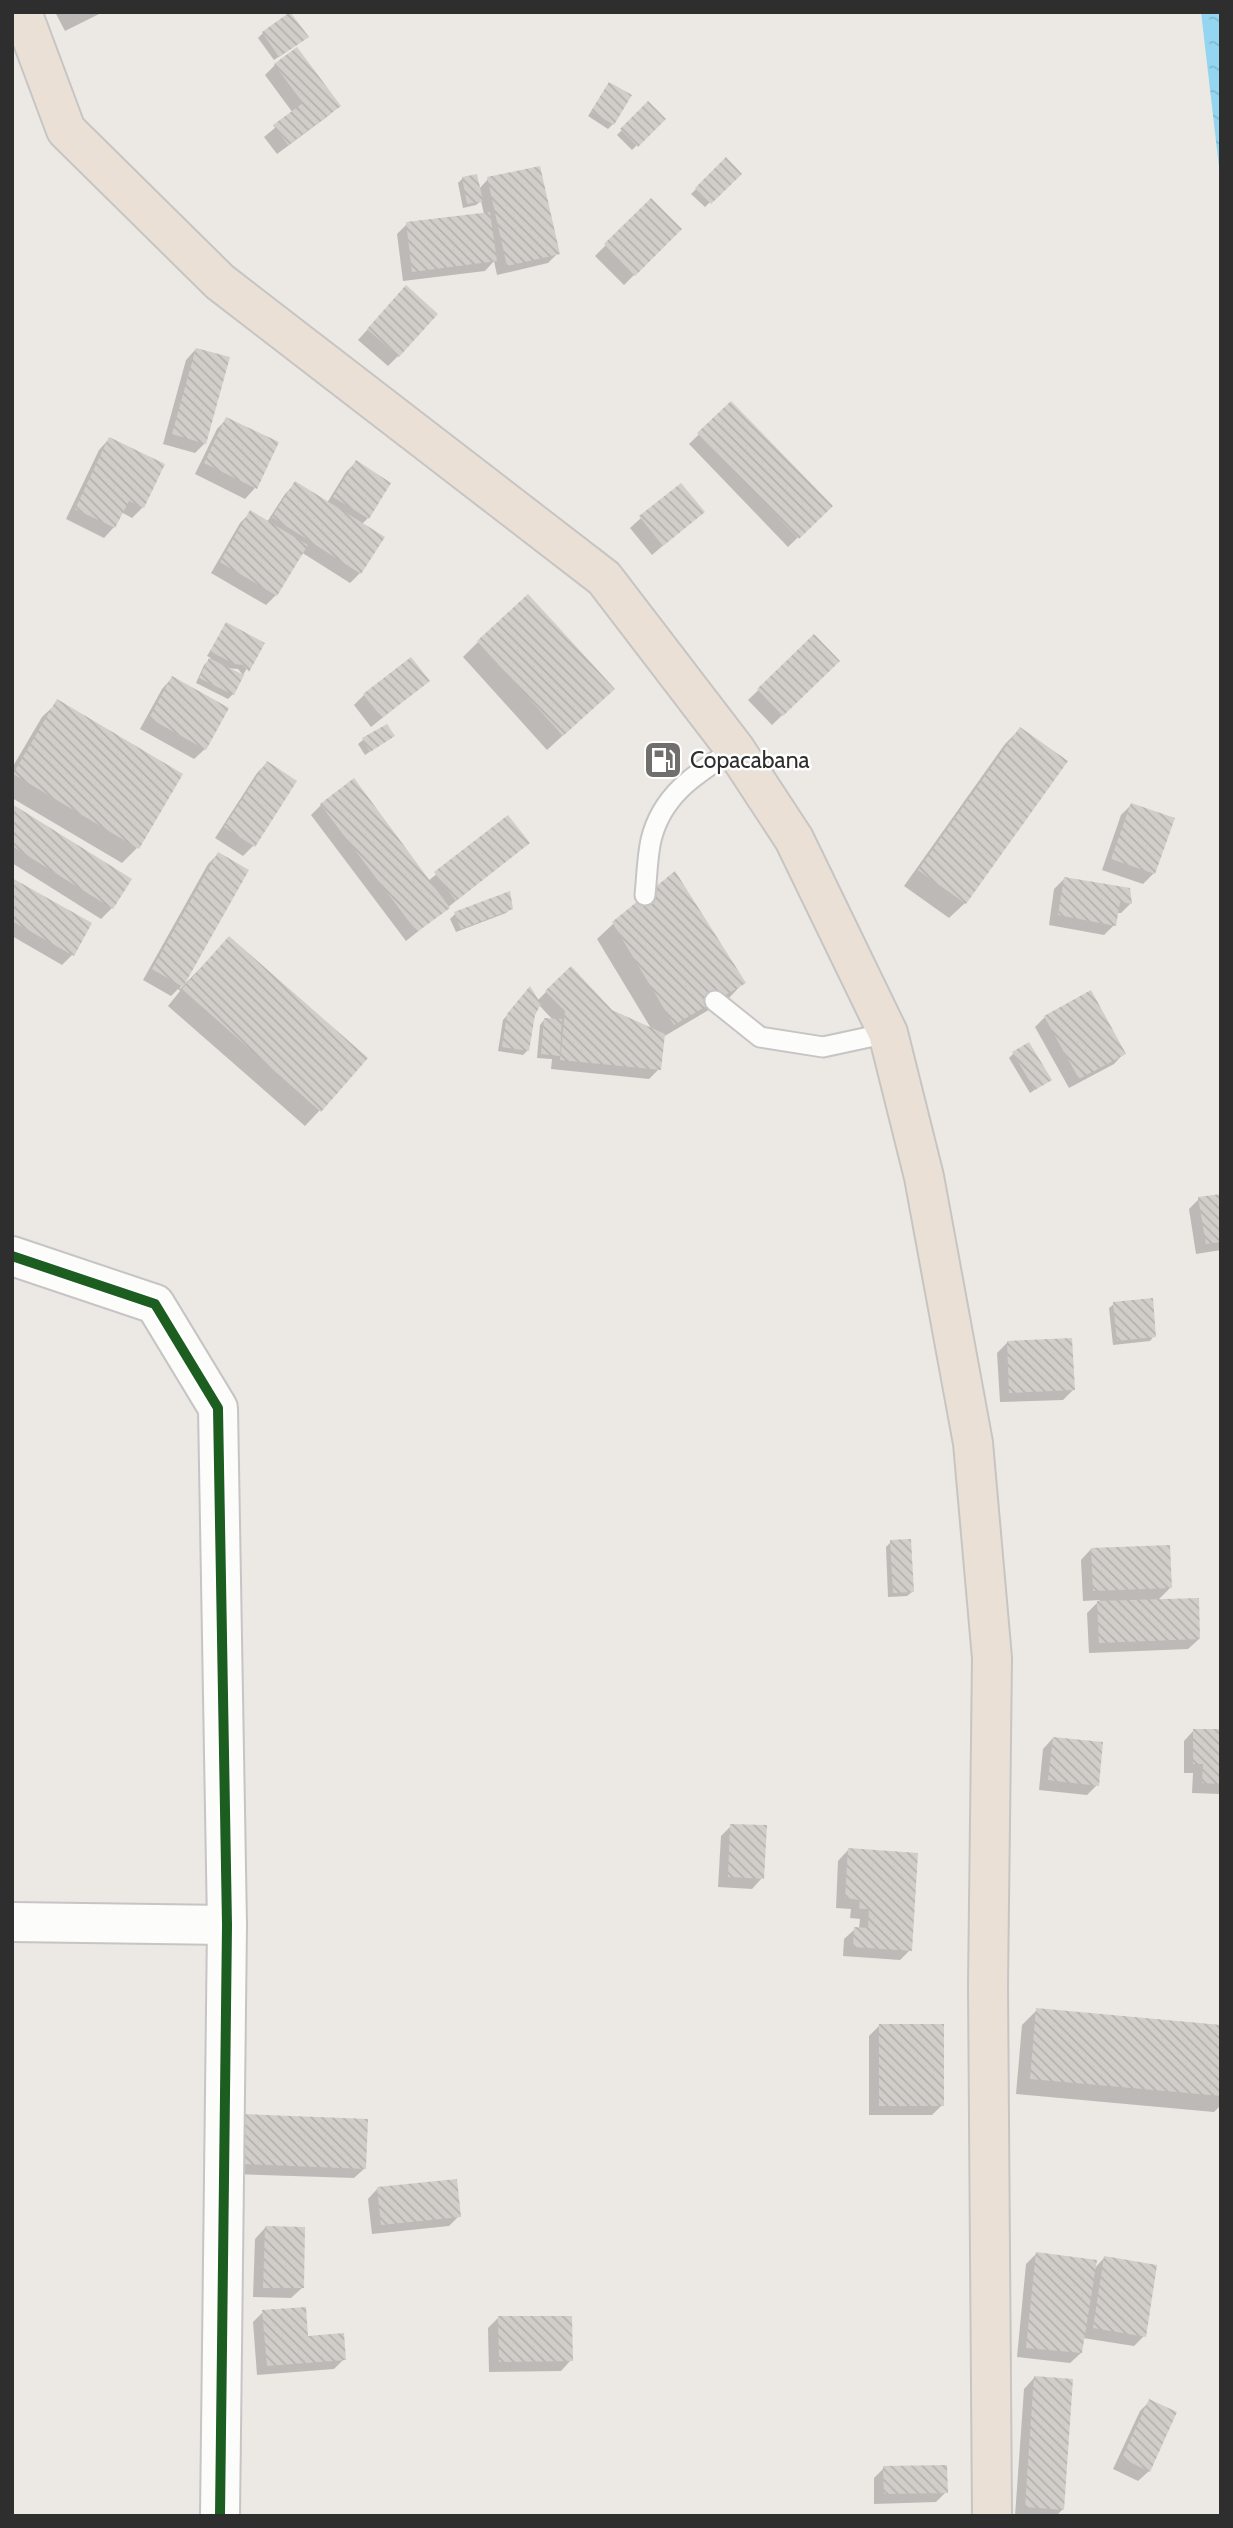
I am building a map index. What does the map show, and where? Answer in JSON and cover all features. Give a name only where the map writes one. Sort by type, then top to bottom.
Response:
[{"type":"highway","points":[[22,12],[66,130],[220,282],[604,578],[735,749],[794,839],[888,1033],[924,1177],[973,1443],[992,1658],[988,1986],[992,2516]]},
{"type":"street","points":[[12,1256],[155,1304],[218,1408],[227,1925],[220,2516]]},
{"type":"street","points":[[12,1922],[227,1925]]},
{"type":"lane","points":[[645,895],[651,839],[669,799],[696,774],[735,749]]},
{"type":"lane","points":[[715,1001],[760,1037],[823,1047],[888,1033]]},
{"type":"water","points":[[1201,12],[1221,12],[1221,184]]},
{"type":"building","points":[[290,12],[309,37],[279,57],[262,32]]},
{"type":"building","points":[[297,47],[341,106],[288,145],[273,125],[303,103],[274,64]]},
{"type":"building","points":[[609,82],[632,95],[614,125],[591,111]]},
{"type":"building","points":[[648,101],[666,119],[638,147],[620,129]]},
{"type":"building","points":[[726,157],[742,174],[711,204],[695,188]]},
{"type":"building","points":[[540,166],[560,254],[507,266],[487,177]]},
{"type":"building","points":[[477,174],[483,201],[467,204],[462,177]]},
{"type":"building","points":[[651,198],[682,229],[635,276],[604,244]]},
{"type":"building","points":[[490,212],[497,261],[412,272],[406,222]]},
{"type":"building","points":[[406,285],[438,314],[399,357],[367,329]]},
{"type":"building","points":[[196,348],[230,357],[206,444],[172,434]]},
{"type":"building","points":[[731,401],[833,506],[799,539],[697,433]]},
{"type":"building","points":[[226,417],[279,442],[257,489],[204,463]]},
{"type":"building","points":[[109,437],[165,464],[144,508],[129,501],[115,528],[75,509]]},
{"type":"building","points":[[356,460],[391,483],[369,519],[333,497]]},
{"type":"building","points":[[295,481],[385,537],[361,574],[272,517]]},
{"type":"building","points":[[681,483],[705,512],[663,546],[639,516]]},
{"type":"building","points":[[250,510],[308,545],[277,596],[220,562]]},
{"type":"building","points":[[528,594],[615,689],[563,736],[477,641]]},
{"type":"building","points":[[226,622],[265,643],[249,672],[243,665],[234,664],[210,651]]},
{"type":"building","points":[[814,634],[840,661],[783,716],[757,689]]},
{"type":"building","points":[[411,657],[430,681],[382,718],[363,694]]},
{"type":"building","points":[[209,658],[244,675],[234,695],[199,678]]},
{"type":"building","points":[[172,676],[229,708],[206,750],[149,718]]},
{"type":"building","points":[[57,699],[183,774],[139,849],[13,774]]},
{"type":"building","points":[[387,724],[395,736],[370,752],[362,738]]},
{"type":"building","points":[[1020,727],[1068,761],[966,904],[918,870]]},
{"type":"building","points":[[267,761],[297,781],[255,847],[224,827]]},
{"type":"building","points":[[354,778],[450,908],[417,932],[320,804]]},
{"type":"building","points":[[1131,803],[1175,818],[1155,874],[1111,859]]},
{"type":"building","points":[[12,804],[132,879],[113,909],[12,846]]},
{"type":"building","points":[[508,815],[530,843],[456,901],[434,872]]},
{"type":"building","points":[[218,852],[249,870],[183,987],[152,969]]},
{"type":"building","points":[[675,871],[746,983],[674,1025],[612,922]]},
{"type":"building","points":[[1064,877],[1130,888],[1132,904],[1120,902],[1116,926],[1058,915]]},
{"type":"building","points":[[12,878],[92,923],[74,956],[12,921]]},
{"type":"building","points":[[510,891],[513,909],[461,929],[454,912]]},
{"type":"building","points":[[229,936],[368,1058],[321,1112],[182,989]]},
{"type":"building","points":[[571,966],[612,1010],[665,1034],[661,1070],[560,1060],[565,1011],[545,991]]},
{"type":"building","points":[[530,986],[541,1004],[535,1015],[529,1051],[502,1047],[507,1014]]},
{"type":"building","points":[[1091,990],[1126,1054],[1079,1079],[1044,1016]]},
{"type":"building","points":[[544,1018],[562,1019],[560,1056],[541,1054]]},
{"type":"building","points":[[1029,1042],[1052,1080],[1035,1090],[1012,1052]]},
{"type":"building","points":[[1221,1194],[1221,1242],[1206,1244],[1198,1197]]},
{"type":"building","points":[[1153,1298],[1156,1337],[1117,1341],[1113,1302]]},
{"type":"building","points":[[1072,1338],[1075,1390],[1009,1393],[1007,1341]]},
{"type":"building","points":[[911,1539],[914,1592],[893,1593],[890,1540]]},
{"type":"building","points":[[1170,1545],[1172,1588],[1093,1591],[1091,1548]]},
{"type":"building","points":[[1199,1598],[1200,1639],[1099,1643],[1097,1601]]},
{"type":"building","points":[[1193,1729],[1221,1729],[1221,1784],[1202,1783],[1203,1764],[1193,1764]]},
{"type":"building","points":[[1053,1737],[1103,1742],[1099,1786],[1048,1780]]},
{"type":"building","points":[[730,1824],[767,1825],[764,1879],[728,1877]]},
{"type":"building","points":[[848,1848],[918,1853],[912,1951],[853,1947],[854,1927],[868,1928],[869,1909],[859,1909],[860,1900],[845,1898]]},
{"type":"building","points":[[1036,2008],[1221,2025],[1221,2096],[1030,2079]]},
{"type":"building","points":[[879,2024],[944,2024],[944,2106],[879,2106]]},
{"type":"building","points":[[242,2114],[368,2119],[366,2169],[241,2164]]},
{"type":"building","points":[[457,2179],[461,2217],[381,2225],[377,2187]]},
{"type":"building","points":[[265,2226],[305,2227],[304,2288],[263,2288]]},
{"type":"building","points":[[1036,2252],[1097,2260],[1082,2353],[1026,2348]]},
{"type":"building","points":[[1104,2256],[1157,2265],[1146,2337],[1093,2328]]},
{"type":"building","points":[[306,2307],[308,2336],[344,2333],[346,2360],[267,2366],[262,2310]]},
{"type":"building","points":[[498,2316],[572,2316],[573,2361],[499,2362]]},
{"type":"building","points":[[1034,2376],[1073,2379],[1064,2510],[1025,2507]]},
{"type":"building","points":[[1149,2399],[1177,2412],[1150,2472],[1122,2458]]},
{"type":"building","points":[[947,2465],[948,2493],[884,2494],[883,2466]]},
{"type":"cycle path","points":[[12,1256],[155,1304],[218,1408],[227,1925],[220,2516]]},
{"type":"place","name":"Copacabana","points":[[663,760]]}]
